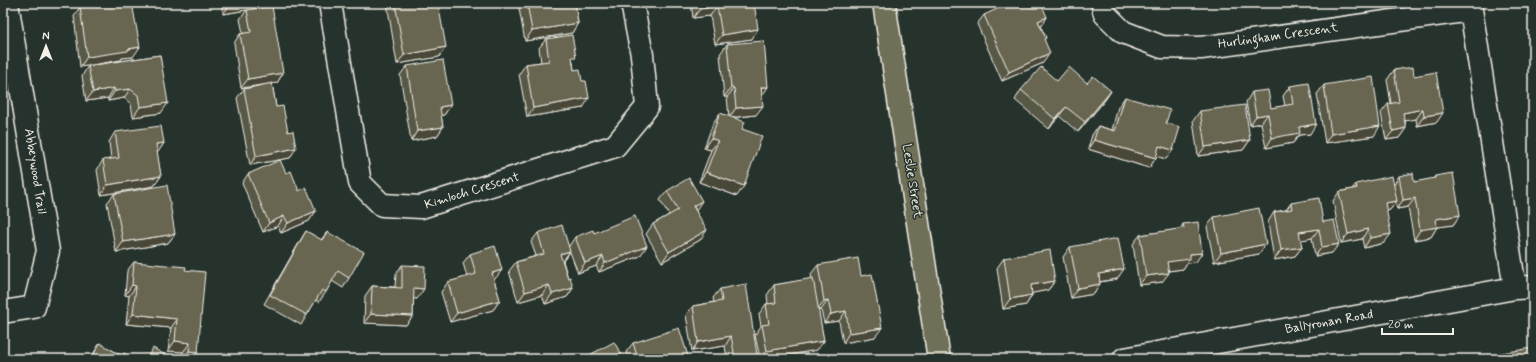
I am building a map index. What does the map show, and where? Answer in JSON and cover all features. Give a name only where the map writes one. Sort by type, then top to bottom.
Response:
[{"type":"main road","name":"Leslie Street","points":[[884,3],[940,359]]},
{"type":"street","name":"Abbeywood Trail","points":[[3,312],[34,307],[48,251],[7,3]]},
{"type":"street","name":"Kimloch Crescent","points":[[330,3],[360,183],[382,205],[421,207],[615,146],[647,107],[642,56],[632,3]]},
{"type":"street","name":"Hurlingham Crescent","points":[[1102,3],[1105,14],[1123,32],[1162,47],[1193,48],[1471,7],[1496,164],[1524,288]]},
{"type":"street","name":"Ballyronan Road","points":[[1124,359],[1166,355],[1524,288]]},
{"type":"building","points":[[104,3],[132,3],[140,47],[128,49],[128,51],[87,57],[80,7]]},
{"type":"building","points":[[229,3],[240,3],[230,5]]},
{"type":"building","points":[[395,3],[425,3],[425,5],[438,3],[446,47],[404,55]]},
{"type":"building","points":[[527,3],[575,3],[578,23],[532,31]]},
{"type":"building","points":[[699,3],[754,3],[758,29],[722,35],[717,6],[700,9]]},
{"type":"building","points":[[1010,3],[1041,3],[1047,17],[1038,21],[1046,38],[1044,39],[1050,53],[1009,72],[984,15]]},
{"type":"building","points":[[272,6],[283,73],[248,79],[240,34],[251,32],[247,10]]},
{"type":"building","points":[[572,35],[576,57],[572,57],[574,70],[580,69],[582,81],[586,81],[589,98],[533,108],[526,64],[549,61],[546,39]]},
{"type":"building","points":[[764,41],[768,87],[761,87],[763,106],[736,108],[734,88],[731,88],[727,44]]},
{"type":"building","points":[[160,55],[168,103],[140,107],[138,95],[130,89],[115,91],[114,88],[93,92],[88,66]]},
{"type":"building","points":[[443,60],[451,105],[440,107],[443,127],[417,131],[407,66]]},
{"type":"building","points":[[1041,67],[1057,81],[1069,67],[1087,83],[1093,76],[1111,91],[1085,122],[1066,107],[1055,119],[1021,90]]},
{"type":"building","points":[[1413,67],[1414,76],[1436,72],[1443,113],[1424,116],[1423,109],[1403,113],[1406,128],[1393,131],[1388,104],[1399,102],[1394,70]]},
{"type":"building","points":[[1373,77],[1380,126],[1331,134],[1324,85]]},
{"type":"building","points":[[272,83],[276,107],[283,106],[288,132],[293,131],[296,148],[256,156],[244,89]]},
{"type":"building","points":[[1309,83],[1316,124],[1299,127],[1300,133],[1272,138],[1268,114],[1256,116],[1252,92],[1268,90],[1271,108],[1293,104],[1290,86]]},
{"type":"building","points":[[1125,97],[1170,110],[1166,123],[1180,127],[1173,150],[1159,146],[1156,158],[1094,140],[1098,126],[1115,131]]},
{"type":"building","points":[[1245,105],[1250,140],[1205,147],[1200,111]]},
{"type":"building","points":[[720,113],[745,122],[742,129],[762,136],[744,186],[706,172],[718,141],[711,138]]},
{"type":"building","points":[[161,126],[164,143],[156,144],[161,176],[107,185],[103,160],[119,158],[115,132]]},
{"type":"building","points":[[280,160],[286,173],[291,171],[299,191],[306,187],[316,211],[288,223],[284,216],[269,223],[248,174]]},
{"type":"building","points":[[1413,173],[1414,182],[1453,173],[1460,215],[1436,219],[1437,227],[1420,230],[1415,198],[1403,200],[1399,176]]},
{"type":"building","points":[[1392,176],[1397,201],[1385,203],[1391,234],[1370,238],[1368,229],[1348,234],[1339,192],[1357,188],[1356,184]]},
{"type":"building","points":[[689,178],[702,201],[693,206],[707,230],[669,252],[653,224],[678,210],[667,191]]},
{"type":"building","points":[[167,185],[175,234],[123,242],[114,194]]},
{"type":"building","points":[[1319,198],[1323,222],[1334,220],[1339,244],[1322,247],[1319,229],[1299,232],[1302,247],[1281,250],[1274,212],[1292,209],[1291,203]]},
{"type":"building","points":[[1259,208],[1266,244],[1221,253],[1214,217]]},
{"type":"building","points":[[635,216],[647,246],[605,263],[603,256],[585,263],[575,237],[593,230],[594,233]]},
{"type":"building","points":[[1198,222],[1202,253],[1190,254],[1190,259],[1167,262],[1169,273],[1146,276],[1140,235],[1184,228],[1183,224]]},
{"type":"building","points":[[562,225],[570,251],[560,254],[573,288],[552,294],[549,285],[525,292],[516,262],[544,254],[538,233]]},
{"type":"building","points":[[306,231],[322,240],[327,232],[364,252],[349,278],[338,271],[326,292],[322,290],[307,315],[270,295]]},
{"type":"building","points":[[1118,238],[1124,269],[1099,274],[1100,284],[1078,288],[1070,247]]},
{"type":"building","points":[[495,246],[502,270],[492,273],[500,300],[457,313],[448,282],[476,274],[470,254]]},
{"type":"building","points":[[1050,250],[1055,281],[1031,285],[1032,295],[1010,299],[1004,258]]},
{"type":"building","points":[[858,258],[861,276],[872,274],[882,328],[849,333],[846,311],[831,314],[828,300],[824,301],[818,265]]},
{"type":"building","points":[[134,262],[186,267],[185,270],[205,272],[198,352],[189,351],[190,343],[175,341],[177,319],[133,314],[136,286],[132,285]]},
{"type":"building","points":[[402,265],[425,266],[424,289],[414,288],[413,316],[371,314],[372,286],[402,288]]},
{"type":"building","points":[[813,278],[824,341],[767,351],[762,325],[769,324],[766,304],[776,303],[774,285]]},
{"type":"building","points":[[746,284],[757,355],[735,358],[731,336],[698,342],[693,306],[722,301],[720,289]]},
{"type":"building","points":[[679,328],[689,359],[638,359],[633,343]]},
{"type":"building","points":[[614,342],[624,359],[582,359]]},
{"type":"building","points":[[100,343],[122,356],[124,353],[133,359],[91,359]]},
{"type":"building","points":[[153,348],[172,359],[141,359],[148,356]]},
{"type":"building","points":[[1532,348],[1533,359],[1484,359],[1484,356]]},
{"type":"building","points":[[1407,356],[1408,359],[1392,359]]}]
